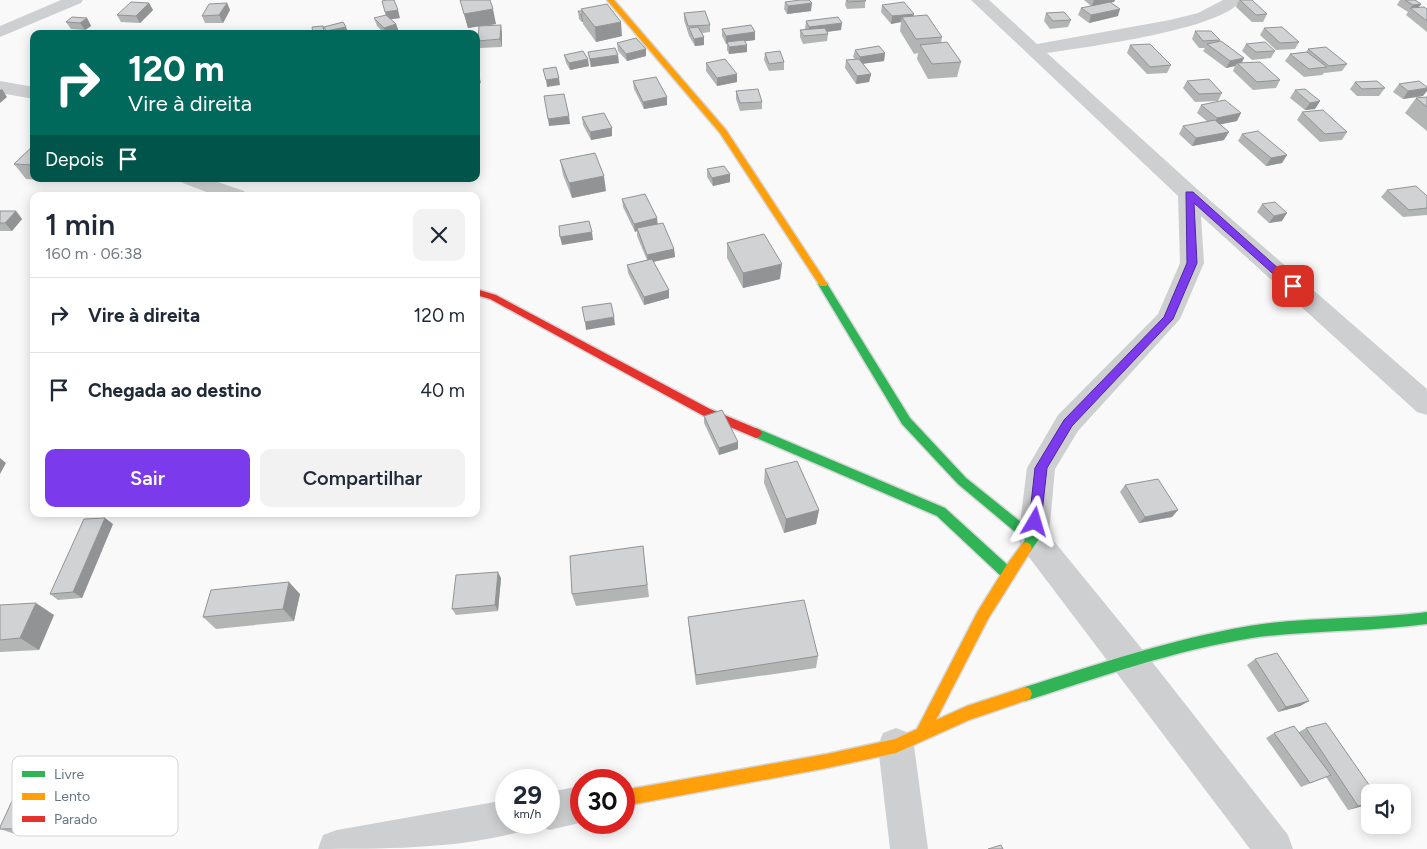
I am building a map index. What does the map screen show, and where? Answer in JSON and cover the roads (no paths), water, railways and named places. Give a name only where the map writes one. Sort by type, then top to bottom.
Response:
[{"type":"street","points":[[0,32],[75,0]]},
{"type":"street","points":[[610,0],[655,50],[723,132],[809,262],[906,421],[962,481],[1033,540],[1130,661],[1274,849]]},
{"type":"street","points":[[978,0],[1190,194],[1427,405]]},
{"type":"street","points":[[1033,50],[1114,37],[1194,20],[1220,11],[1234,0]]},
{"type":"street","points":[[0,87],[30,92]]},
{"type":"street","points":[[198,182],[225,192]]},
{"type":"street","points":[[909,849],[909,740],[1007,573],[1033,540],[1041,468],[1068,423],[1168,319],[1192,263],[1190,194]]},
{"type":"street","points":[[480,293],[493,297],[706,412],[940,512],[1007,573]]},
{"type":"street","points":[[635,796],[827,761],[909,740],[966,713],[1130,661],[1193,644],[1282,628],[1404,622],[1427,618]]},
{"type":"street","points":[[337,849],[495,821]]}]
